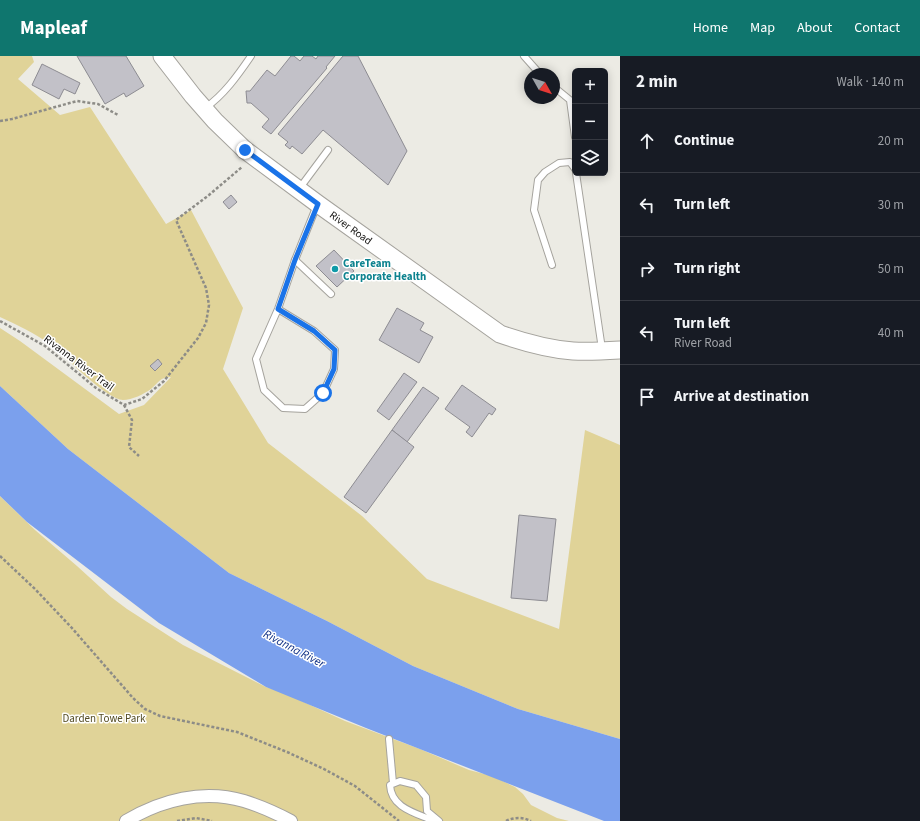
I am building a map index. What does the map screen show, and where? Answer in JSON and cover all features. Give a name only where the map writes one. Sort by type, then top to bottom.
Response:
[{"type":"street","name":"River Road","points":[[162,56],[192,96],[245,150],[500,334],[547,348],[574,351],[620,350]]},
{"type":"street","points":[[126,821],[137,814],[164,803],[186,798],[208,796],[243,800],[268,809],[292,821]]},
{"type":"lane","points":[[204,109],[216,101],[251,56]]},
{"type":"lane","points":[[524,56],[535,68]]},
{"type":"lane","points":[[560,92],[570,100],[572,115]]},
{"type":"lane","points":[[299,189],[328,150]]},
{"type":"lane","points":[[552,265],[534,210],[538,180],[545,172],[560,163],[570,162],[572,165]]},
{"type":"lane","points":[[576,176],[602,351]]},
{"type":"lane","points":[[278,309],[314,331],[335,350],[334,369],[323,393],[304,409],[283,408],[264,390],[256,359],[278,309],[295,260],[318,204]]},
{"type":"lane","points":[[295,260],[331,294]]},
{"type":"lane","points":[[389,739],[393,783],[390,785],[390,792],[398,804],[434,821]]},
{"type":"lane","points":[[393,783],[400,781],[416,785],[426,797],[427,811],[439,821]]},
{"type":"path","points":[[0,122],[77,101],[98,104],[118,115]]},
{"type":"path","points":[[139,456],[129,447],[132,420],[124,405],[142,399],[164,381],[198,338],[206,323],[209,305],[206,288],[176,220],[242,167]]},
{"type":"path","name":"Rivanna River Trail","points":[[0,321],[45,346],[96,388],[124,405]]},
{"type":"path","points":[[0,556],[35,589],[145,710],[160,716],[237,732],[287,752],[324,769],[355,786],[399,821]]},
{"type":"path","points":[[177,821],[196,818],[212,821]]},
{"type":"path","points":[[506,821],[510,819],[525,818],[531,821]]},
{"type":"green space","points":[[0,56],[32,56],[34,62],[18,79],[60,115],[90,107],[166,224],[191,210],[243,308],[223,369],[268,443],[362,516],[427,579],[559,629],[585,430],[620,445],[620,739],[518,709],[413,666],[327,621],[229,573],[68,449],[0,386],[0,328],[119,414],[144,405],[171,377],[162,379],[151,389],[134,398],[123,400],[116,398],[86,377],[51,345],[0,317]]},
{"type":"green space","name":"Darden Towe Park","points":[[0,496],[35,530],[111,597],[183,645],[266,687],[282,692],[345,721],[420,749],[469,770],[492,776],[515,787],[523,794],[531,805],[557,818],[569,821],[0,821]]},
{"type":"water","name":"Rivanna River","points":[[0,386],[68,449],[229,573],[327,621],[413,666],[518,709],[620,739],[620,821],[604,821],[366,728],[266,687],[159,623],[27,522],[0,496]]},
{"type":"building","points":[[77,56],[126,56],[144,86],[126,97],[124,93],[105,104]]},
{"type":"building","points":[[291,56],[294,56],[300,61],[304,56],[312,56],[316,59],[318,56],[335,56],[326,67],[327,68],[271,134],[262,127],[269,119],[251,103],[247,103],[246,91],[250,91],[267,70],[275,76]]},
{"type":"building","points":[[343,56],[358,56],[407,151],[388,185],[323,130],[302,154],[292,146],[290,149],[285,145],[288,142],[278,134]]},
{"type":"building","points":[[42,64],[80,83],[75,94],[64,89],[59,99],[32,85]]},
{"type":"building","points":[[231,195],[237,202],[229,209],[223,202]]},
{"type":"building","name":"CareTeam Corporate Health","points":[[334,250],[354,271],[337,287],[316,266]]},
{"type":"building","points":[[397,308],[424,323],[420,330],[433,337],[419,363],[379,340]]},
{"type":"building","points":[[158,359],[162,364],[155,371],[150,366]]},
{"type":"building","points":[[404,373],[417,382],[389,420],[377,411]]},
{"type":"building","points":[[462,385],[496,409],[492,415],[489,413],[472,437],[466,432],[470,427],[445,409]]},
{"type":"building","points":[[423,387],[439,398],[407,442],[392,430]]},
{"type":"building","points":[[392,430],[414,447],[366,513],[344,497]]},
{"type":"building","points":[[519,515],[556,519],[547,601],[511,598]]},
{"type":"place","name":"CareTeam Corporate Health","points":[[335,269]]},
{"type":"route","points":[[245,150],[318,204],[295,260],[278,309],[314,331],[335,350],[334,369],[323,393]]}]
